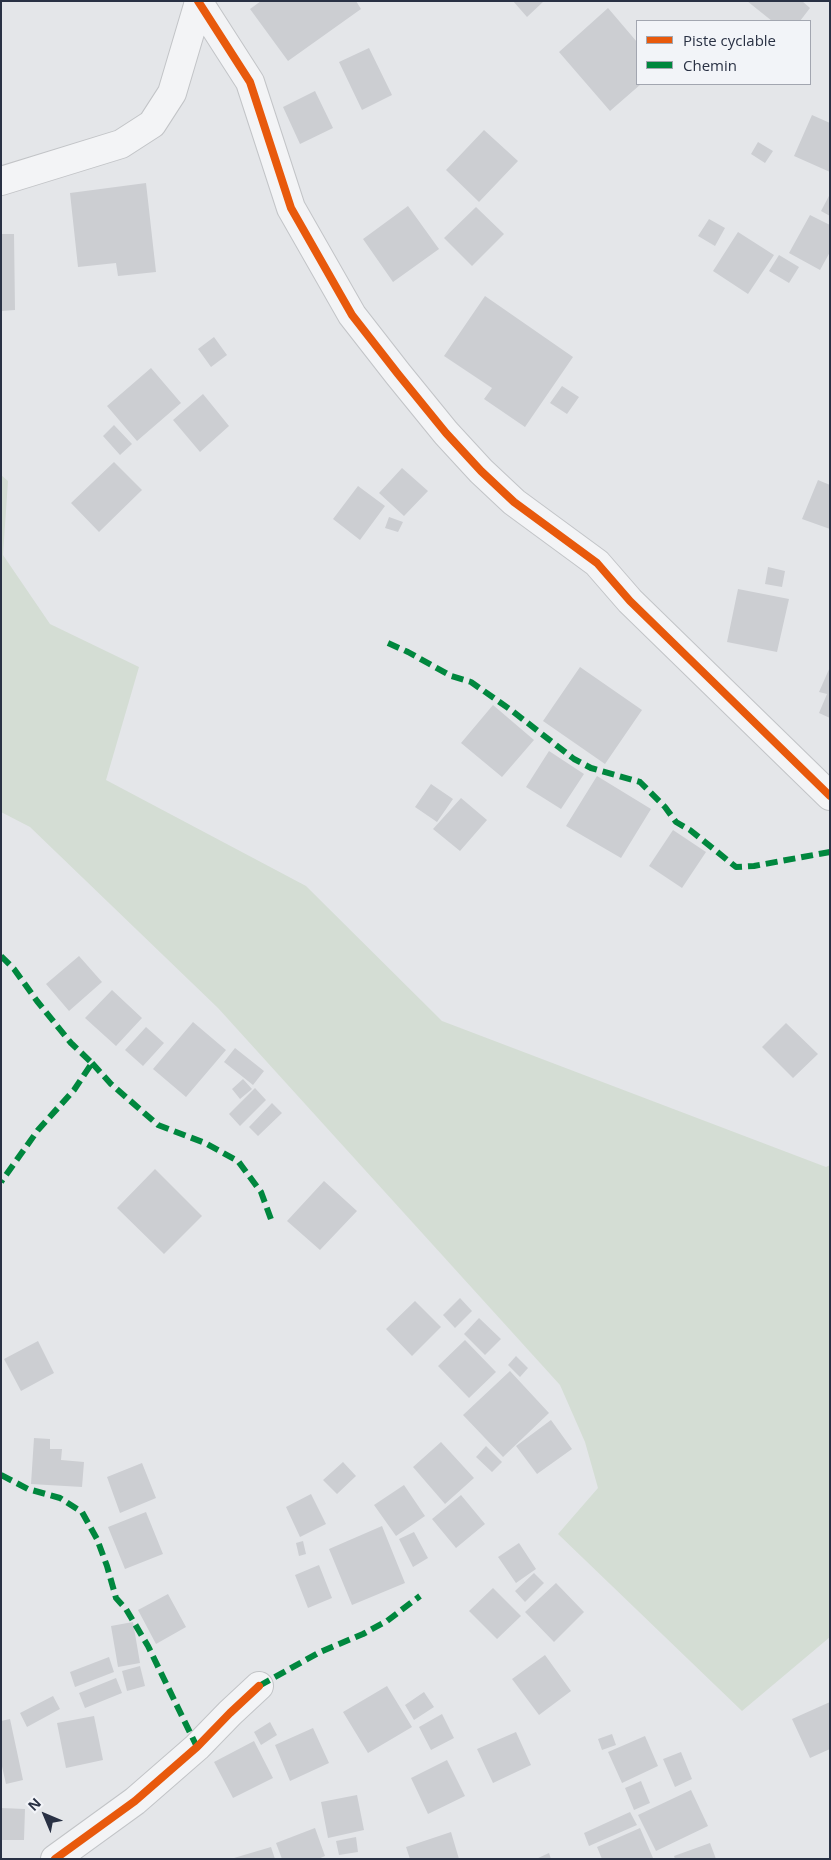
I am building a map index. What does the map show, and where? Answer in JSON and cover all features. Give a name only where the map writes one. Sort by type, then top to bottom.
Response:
[{"type":"street","points":[[1,181],[121,144],[152,124],[172,93],[199,2]]},
{"type":"street","points":[[199,2],[250,82],[291,208],[352,315],[398,374],[446,433],[482,471],[514,502],[596,563],[630,600],[830,796]]},
{"type":"street","points":[[55,1859],[135,1801],[197,1748],[230,1712],[259,1686]]},
{"type":"shaded area","points":[[1,475],[8,481],[3,555],[50,624],[139,667],[106,780],[306,886],[442,1021],[826,1167],[830,1165],[830,1637],[742,1711],[558,1534],[598,1488],[585,1442],[560,1385],[218,1008],[30,827],[1,812]]},
{"type":"building","points":[[261,1],[356,1],[361,9],[288,61],[250,9]]},
{"type":"building","points":[[513,1],[544,1],[527,17]]},
{"type":"building","points":[[747,1],[802,1],[810,8],[801,20],[771,20]]},
{"type":"building","points":[[608,8],[636,41],[636,85],[640,85],[610,111],[559,52]]},
{"type":"building","points":[[369,48],[392,95],[362,110],[339,62]]},
{"type":"building","points":[[315,91],[333,128],[300,144],[283,107]]},
{"type":"building","points":[[812,115],[830,123],[830,172],[794,156]]},
{"type":"building","points":[[484,130],[518,161],[479,202],[446,170]]},
{"type":"building","points":[[758,142],[773,151],[765,163],[751,154]]},
{"type":"building","points":[[146,183],[156,272],[118,276],[116,263],[78,267],[70,193]]},
{"type":"building","points":[[830,194],[830,216],[821,211]]},
{"type":"building","points":[[408,206],[439,249],[393,282],[363,239]]},
{"type":"building","points":[[476,207],[504,234],[472,266],[444,238]]},
{"type":"building","points":[[810,215],[830,225],[830,252],[820,270],[789,253]]},
{"type":"building","points":[[709,219],[725,228],[715,246],[698,236]]},
{"type":"building","points":[[738,232],[774,255],[748,294],[713,271]]},
{"type":"building","points":[[1,234],[14,234],[15,310],[1,311]]},
{"type":"building","points":[[779,255],[799,267],[789,283],[769,271]]},
{"type":"building","points":[[485,296],[573,357],[525,427],[484,399],[492,388],[444,356]]},
{"type":"building","points":[[214,337],[227,355],[211,367],[198,349]]},
{"type":"building","points":[[151,368],[181,403],[137,441],[107,406]]},
{"type":"building","points":[[562,386],[579,397],[567,414],[550,403]]},
{"type":"building","points":[[203,394],[229,426],[200,452],[173,420]]},
{"type":"building","points":[[114,425],[132,444],[120,455],[103,436]]},
{"type":"building","points":[[114,462],[142,490],[99,532],[71,503]]},
{"type":"building","points":[[402,468],[428,491],[404,516],[379,493]]},
{"type":"building","points":[[818,480],[830,485],[830,529],[802,519]]},
{"type":"building","points":[[358,486],[385,506],[360,540],[333,519]]},
{"type":"building","points":[[389,517],[403,522],[398,532],[385,528]]},
{"type":"building","points":[[768,567],[785,571],[782,587],[765,584]]},
{"type":"building","points":[[738,589],[789,599],[777,652],[727,642]]},
{"type":"building","points":[[580,667],[642,710],[605,764],[543,721]]},
{"type":"building","points":[[830,667],[830,718],[819,713],[827,694],[819,692]]},
{"type":"building","points":[[493,705],[534,740],[502,777],[461,743]]},
{"type":"building","points":[[549,751],[584,774],[561,809],[526,787]]},
{"type":"building","points":[[597,776],[651,809],[621,858],[566,826]]},
{"type":"building","points":[[431,784],[453,799],[437,822],[415,807]]},
{"type":"building","points":[[461,798],[487,820],[460,851],[433,829]]},
{"type":"building","points":[[673,830],[706,852],[682,888],[649,866]]},
{"type":"building","points":[[79,956],[102,982],[69,1011],[46,984]]},
{"type":"building","points":[[112,990],[142,1018],[116,1046],[85,1018]]},
{"type":"building","points":[[193,1022],[226,1050],[186,1097],[153,1069]]},
{"type":"building","points":[[786,1023],[818,1054],[793,1078],[762,1047]]},
{"type":"building","points":[[146,1027],[164,1043],[143,1066],[125,1050]]},
{"type":"building","points":[[235,1048],[264,1071],[253,1085],[224,1062]]},
{"type":"building","points":[[243,1079],[252,1089],[240,1099],[232,1089]]},
{"type":"building","points":[[255,1088],[266,1100],[240,1126],[229,1114]]},
{"type":"building","points":[[272,1103],[282,1113],[258,1136],[249,1127]]},
{"type":"building","points":[[155,1169],[202,1216],[164,1254],[117,1208]]},
{"type":"building","points":[[324,1181],[357,1211],[320,1250],[287,1221]]},
{"type":"building","points":[[460,1298],[472,1311],[455,1328],[443,1315]]},
{"type":"building","points":[[415,1301],[441,1327],[412,1356],[386,1329]]},
{"type":"building","points":[[479,1318],[501,1339],[485,1355],[464,1334]]},
{"type":"building","points":[[465,1340],[496,1372],[469,1398],[438,1366]]},
{"type":"building","points":[[38,1341],[54,1373],[21,1391],[4,1359]]},
{"type":"building","points":[[516,1356],[528,1368],[520,1377],[508,1365]]},
{"type":"building","points":[[510,1371],[549,1413],[503,1457],[463,1415]]},
{"type":"building","points":[[551,1420],[572,1449],[537,1474],[516,1446]]},
{"type":"building","points":[[34,1438],[50,1439],[50,1449],[62,1449],[61,1460],[84,1462],[82,1487],[31,1484]]},
{"type":"building","points":[[441,1442],[474,1478],[445,1504],[413,1467]]},
{"type":"building","points":[[486,1446],[502,1462],[492,1472],[476,1457]]},
{"type":"building","points":[[343,1462],[356,1476],[337,1494],[323,1480]]},
{"type":"building","points":[[142,1463],[156,1498],[120,1513],[107,1477]]},
{"type":"building","points":[[404,1485],[425,1516],[396,1536],[374,1505]]},
{"type":"building","points":[[311,1494],[326,1524],[300,1537],[286,1507]]},
{"type":"building","points":[[461,1495],[485,1524],[456,1548],[432,1519]]},
{"type":"building","points":[[146,1512],[163,1554],[125,1569],[108,1527]]},
{"type":"building","points":[[382,1526],[405,1583],[352,1605],[329,1549]]},
{"type":"building","points":[[414,1532],[428,1558],[413,1567],[399,1539]]},
{"type":"building","points":[[303,1541],[306,1554],[299,1556],[296,1543]]},
{"type":"building","points":[[519,1543],[536,1569],[516,1583],[498,1557]]},
{"type":"building","points":[[319,1565],[332,1598],[308,1608],[295,1575]]},
{"type":"building","points":[[534,1573],[544,1583],[525,1602],[515,1591]]},
{"type":"building","points":[[556,1583],[584,1612],[554,1642],[525,1612]]},
{"type":"building","points":[[493,1588],[521,1616],[497,1639],[469,1611]]},
{"type":"building","points":[[168,1594],[186,1627],[156,1644],[138,1610]]},
{"type":"building","points":[[133,1622],[140,1663],[118,1667],[111,1626]]},
{"type":"building","points":[[545,1655],[571,1691],[539,1715],[512,1679]]},
{"type":"building","points":[[109,1657],[114,1672],[75,1687],[70,1672]]},
{"type":"building","points":[[140,1666],[145,1686],[127,1691],[122,1671]]},
{"type":"building","points":[[116,1678],[122,1693],[85,1708],[79,1693]]},
{"type":"building","points":[[387,1686],[412,1727],[368,1753],[343,1712]]},
{"type":"building","points":[[424,1692],[434,1707],[414,1720],[405,1705]]},
{"type":"building","points":[[53,1696],[60,1709],[27,1727],[20,1713]]},
{"type":"building","points":[[830,1702],[830,1749],[810,1758],[792,1719]]},
{"type":"building","points":[[442,1714],[454,1738],[431,1750],[419,1727]]},
{"type":"building","points":[[94,1716],[103,1760],[66,1768],[57,1723]]},
{"type":"building","points":[[10,1719],[23,1780],[6,1784],[1,1762],[1,1721]]},
{"type":"building","points":[[270,1722],[277,1735],[261,1745],[254,1732]]},
{"type":"building","points":[[313,1728],[329,1763],[290,1781],[275,1745]]},
{"type":"building","points":[[516,1732],[531,1765],[493,1783],[477,1749]]},
{"type":"building","points":[[612,1734],[616,1745],[602,1750],[598,1739]]},
{"type":"building","points":[[645,1736],[658,1766],[622,1783],[608,1752]]},
{"type":"building","points":[[254,1741],[273,1778],[233,1798],[214,1762]]},
{"type":"building","points":[[681,1752],[692,1779],[675,1787],[663,1759]]},
{"type":"building","points":[[447,1760],[465,1796],[428,1814],[411,1778]]},
{"type":"building","points":[[641,1781],[650,1803],[634,1810],[625,1788]]},
{"type":"building","points":[[691,1790],[708,1826],[656,1851],[638,1815]]},
{"type":"building","points":[[357,1795],[364,1830],[328,1838],[321,1802]]},
{"type":"building","points":[[1,1808],[25,1809],[24,1840],[1,1840]]},
{"type":"building","points":[[630,1812],[637,1825],[589,1846],[584,1833]]},
{"type":"building","points":[[315,1828],[325,1856],[318,1859],[282,1859],[276,1843]]},
{"type":"building","points":[[640,1828],[653,1858],[602,1859],[597,1847]]},
{"type":"building","points":[[451,1832],[459,1859],[410,1859],[406,1847]]},
{"type":"building","points":[[356,1837],[358,1852],[339,1855],[336,1841]]},
{"type":"building","points":[[710,1843],[716,1859],[675,1859],[674,1856]]},
{"type":"building","points":[[271,1847],[275,1859],[234,1859],[234,1858]]},
{"type":"building","points":[[549,1853],[551,1859],[536,1859]]},
{"type":"marked path","points":[[388,643],[451,676],[471,682],[511,710],[574,759],[591,768],[640,782],[665,807],[676,822],[690,830],[736,867],[754,866],[830,852]]},
{"type":"marked path","points":[[1,956],[14,969],[71,1043],[92,1063],[74,1090],[38,1130],[1,1182]]},
{"type":"marked path","points":[[92,1063],[111,1084],[158,1125],[205,1143],[238,1161],[261,1192],[272,1222]]},
{"type":"marked path","points":[[1,1475],[28,1489],[60,1498],[82,1512],[97,1539],[116,1598],[126,1609],[148,1646],[197,1747]]},
{"type":"marked path","points":[[259,1686],[320,1652],[363,1634],[387,1621],[420,1596]]},
{"type":"cycle path","points":[[198,1],[250,82],[291,208],[352,315],[398,374],[446,433],[481,471],[514,502],[597,563],[630,601],[830,796]]},
{"type":"cycle path","points":[[55,1859],[135,1801],[197,1747],[259,1686]]}]
